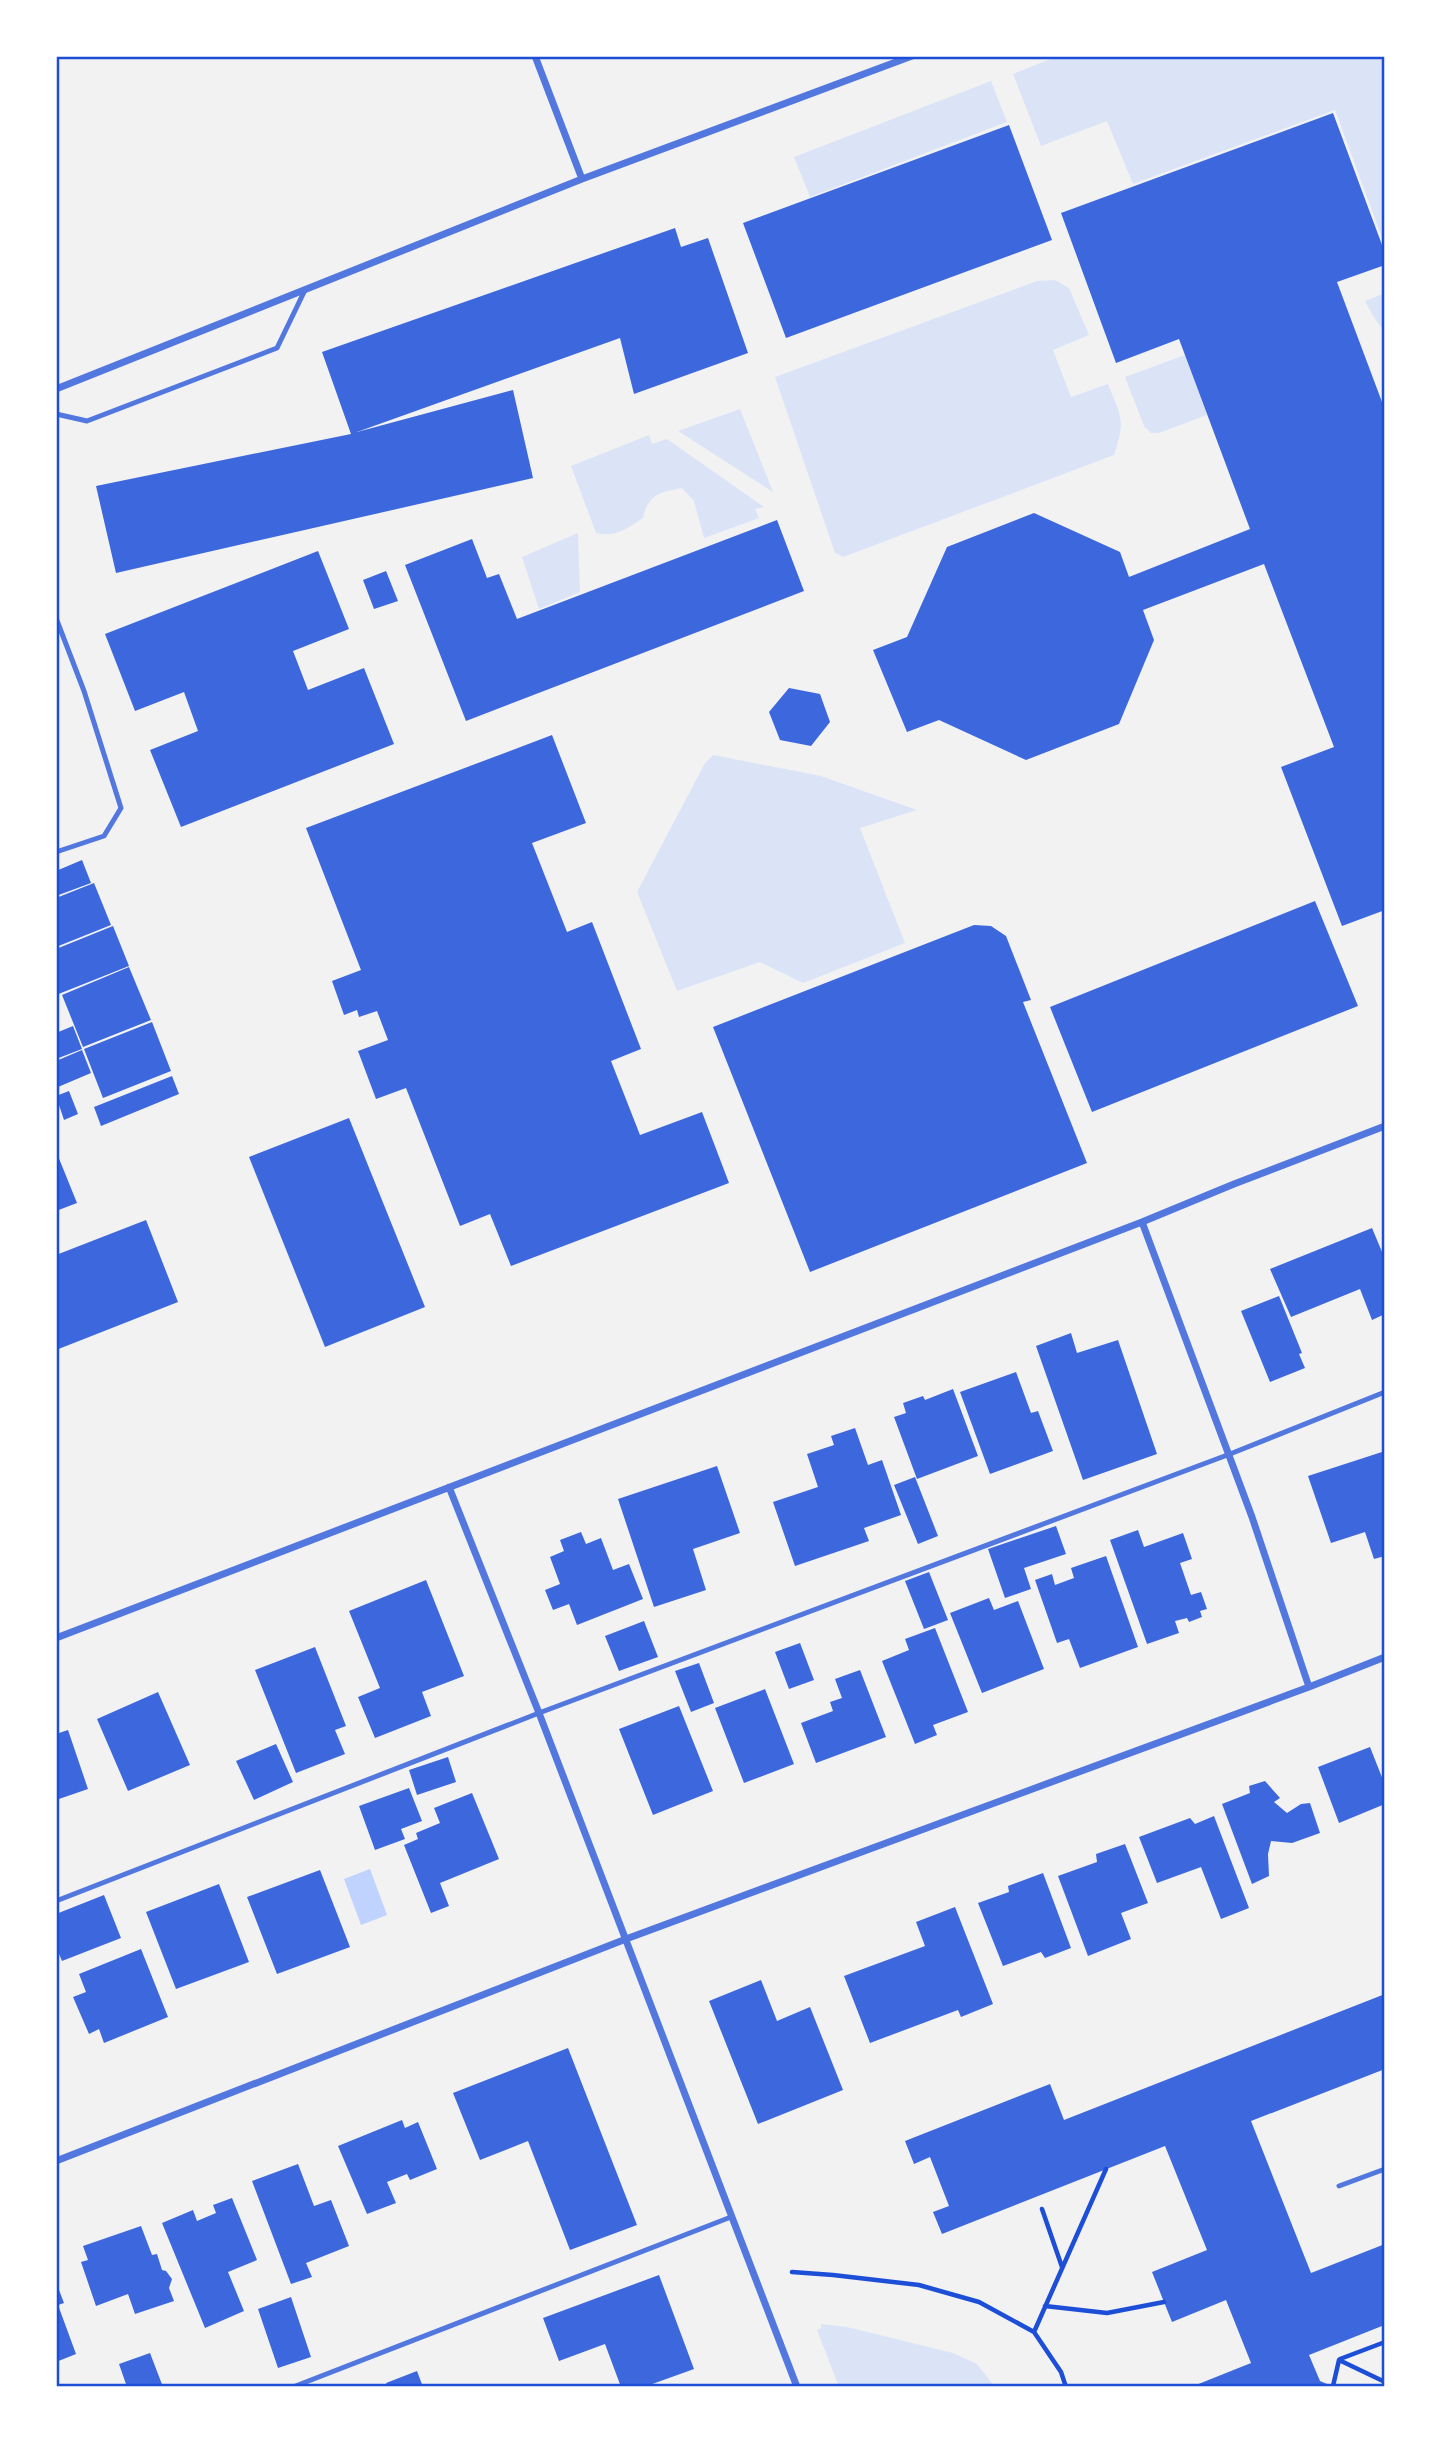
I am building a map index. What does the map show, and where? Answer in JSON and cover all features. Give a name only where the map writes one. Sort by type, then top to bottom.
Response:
[{"type":"street","points":[[535,56],[582,179]]},
{"type":"street","points":[[56,389],[582,179],[912,56]]},
{"type":"street","points":[[56,1638],[1142,1222],[1385,1126]]},
{"type":"street","points":[[1142,1222],[1230,1454],[1310,1687]]},
{"type":"street","points":[[449,1487],[797,2387]]},
{"type":"street","points":[[56,2161],[625,1939],[1385,1657]]},
{"type":"lane","points":[[56,414],[87,421],[277,348],[305,290]]},
{"type":"lane","points":[[56,618],[85,691],[121,808],[104,836],[56,852]]},
{"type":"lane","points":[[56,1901],[538,1713],[1230,1454],[1385,1392]]},
{"type":"lane","points":[[1339,2186],[1385,2169]]},
{"type":"lane","points":[[293,2387],[731,2217]]},
{"type":"path","points":[[1034,2332],[1106,2169]]},
{"type":"path","points":[[1042,2209],[1062,2268]]},
{"type":"path","points":[[792,2272],[919,2285],[979,2302],[1034,2332],[1061,2372],[1066,2387]]},
{"type":"path","points":[[1045,2306],[1107,2313],[1164,2302]]},
{"type":"path","points":[[1339,2360],[1385,2343]]},
{"type":"path","points":[[1339,2360],[1385,2382]]},
{"type":"path","points":[[1333,2386],[1339,2360]]},
{"type":"shaded area","points":[[1058,56],[1385,56],[1385,246],[1335,110],[1133,184],[1107,121],[1041,146],[1013,74]]},
{"type":"shaded area","points":[[991,81],[1007,122],[810,197],[794,157]]},
{"type":"shaded area","points":[[1055,280],[1069,288],[1089,335],[1053,350],[1071,397],[1108,384],[1121,425],[1114,455],[843,557],[835,553],[775,377],[1037,281]]},
{"type":"shaded area","points":[[1385,293],[1385,356],[1383,330],[1365,301]]},
{"type":"shaded area","points":[[1185,355],[1207,415],[1159,433],[1151,433],[1144,426],[1125,377]]},
{"type":"shaded area","points":[[740,409],[773,492],[678,431]]},
{"type":"shaded area","points":[[649,435],[652,444],[667,439],[764,507],[755,509],[759,518],[704,538],[694,501],[682,488],[656,496],[648,504],[643,518],[627,528],[609,534],[596,533],[571,466]]},
{"type":"shaded area","points":[[578,533],[580,592],[539,609],[522,557]]},
{"type":"shaded area","points":[[713,755],[821,776],[917,810],[860,828],[905,943],[803,983],[760,962],[677,991],[637,892],[705,763]]},
{"type":"shaded area","points":[[821,2324],[847,2327],[953,2353],[977,2364],[995,2387],[839,2387],[817,2330],[821,2328]]},
{"type":"water","points":[[370,1869],[387,1915],[361,1925],[344,1879]]},
{"type":"building","points":[[1333,113],[1385,253],[1385,265],[1337,282],[1385,410],[1385,910],[1342,926],[1281,767],[1334,747],[1264,564],[1143,610],[1154,640],[1119,724],[1026,760],[939,720],[907,732],[873,650],[907,637],[947,547],[1034,513],[1120,552],[1129,577],[1250,529],[1179,339],[1116,363],[1061,213]]},
{"type":"building","points":[[1009,125],[1052,240],[786,338],[743,223]]},
{"type":"building","points":[[675,228],[681,247],[708,238],[748,353],[634,394],[620,338],[357,432],[513,390],[533,478],[116,573],[96,486],[351,434],[322,352]]},
{"type":"building","points":[[777,520],[804,591],[466,721],[405,565],[472,539],[487,578],[499,574],[517,619]]},
{"type":"building","points":[[318,551],[349,629],[293,651],[308,690],[364,668],[394,744],[181,827],[150,750],[198,731],[184,692],[135,711],[105,634]]},
{"type":"building","points":[[386,571],[398,601],[374,609],[363,580]]},
{"type":"building","points":[[789,688],[820,694],[830,722],[811,746],[780,740],[769,712]]},
{"type":"building","points":[[552,735],[586,823],[532,843],[567,932],[592,922],[641,1049],[611,1061],[640,1135],[702,1112],[729,1183],[511,1266],[490,1214],[460,1226],[406,1088],[376,1099],[358,1051],[388,1040],[377,1011],[359,1017],[357,1010],[344,1015],[332,981],[361,970],[306,828]]},
{"type":"building","points":[[82,860],[91,883],[56,896],[56,871]]},
{"type":"building","points":[[94,883],[111,925],[56,947],[56,898]]},
{"type":"building","points":[[1315,901],[1358,1006],[1092,1112],[1050,1007]]},
{"type":"building","points":[[974,925],[991,926],[1006,936],[1031,1000],[1023,1002],[1087,1163],[810,1272],[713,1027]]},
{"type":"building","points":[[113,926],[129,966],[56,995],[56,949]]},
{"type":"building","points":[[129,967],[151,1020],[83,1047],[62,995]]},
{"type":"building","points":[[152,1022],[171,1071],[103,1098],[84,1049]]},
{"type":"building","points":[[73,1026],[82,1049],[56,1059],[56,1033]]},
{"type":"building","points":[[82,1050],[91,1073],[58,1087],[56,1061]]},
{"type":"building","points":[[172,1076],[179,1094],[101,1126],[94,1107]]},
{"type":"building","points":[[69,1091],[78,1114],[64,1120],[56,1096]]},
{"type":"building","points":[[349,1118],[425,1307],[325,1347],[249,1157]]},
{"type":"building","points":[[56,1151],[77,1203],[56,1211]]},
{"type":"building","points":[[146,1220],[178,1302],[56,1350],[56,1255]]},
{"type":"building","points":[[1372,1228],[1385,1259],[1385,1314],[1372,1320],[1360,1289],[1291,1317],[1270,1269]]},
{"type":"building","points":[[1279,1296],[1302,1353],[1299,1354],[1305,1368],[1270,1382],[1241,1311]]},
{"type":"building","points":[[1071,1333],[1077,1353],[1118,1340],[1157,1454],[1083,1480],[1036,1346]]},
{"type":"building","points":[[1016,1372],[1031,1413],[1038,1411],[1053,1451],[990,1474],[960,1392]]},
{"type":"building","points":[[953,1389],[978,1456],[917,1479],[894,1417],[906,1413],[903,1403],[923,1396],[925,1400]]},
{"type":"building","points":[[855,1428],[868,1465],[882,1460],[901,1515],[864,1528],[869,1541],[795,1566],[773,1502],[818,1487],[807,1454],[834,1445],[831,1436]]},
{"type":"building","points":[[1385,1451],[1385,1556],[1374,1559],[1365,1532],[1331,1543],[1308,1476]]},
{"type":"building","points":[[717,1466],[740,1533],[693,1549],[706,1590],[654,1607],[618,1499]]},
{"type":"building","points":[[915,1477],[938,1536],[918,1544],[894,1485]]},
{"type":"building","points":[[1056,1526],[1066,1554],[1024,1568],[1031,1589],[1005,1598],[988,1549]]},
{"type":"building","points":[[1138,1530],[1144,1547],[1183,1533],[1192,1559],[1180,1563],[1191,1595],[1201,1592],[1207,1609],[1200,1611],[1202,1617],[1189,1622],[1187,1618],[1175,1621],[1179,1633],[1147,1644],[1110,1540]]},
{"type":"building","points":[[581,1532],[586,1544],[601,1538],[613,1570],[629,1564],[643,1599],[577,1625],[569,1604],[553,1610],[545,1590],[560,1584],[550,1557],[564,1551],[560,1540]]},
{"type":"building","points":[[1106,1556],[1138,1647],[1080,1668],[1069,1639],[1057,1643],[1035,1580],[1052,1574],[1055,1585],[1074,1578],[1071,1568]]},
{"type":"building","points":[[929,1572],[948,1620],[924,1629],[905,1581]]},
{"type":"building","points":[[426,1580],[464,1676],[422,1692],[431,1716],[375,1738],[358,1697],[380,1688],[349,1611]]},
{"type":"building","points":[[989,1598],[994,1610],[1018,1601],[1044,1669],[982,1693],[950,1613]]},
{"type":"building","points":[[644,1621],[658,1657],[619,1671],[605,1636]]},
{"type":"building","points":[[935,1628],[968,1712],[933,1725],[937,1735],[915,1744],[882,1661],[909,1650],[905,1639]]},
{"type":"building","points":[[800,1643],[814,1680],[789,1689],[775,1652]]},
{"type":"building","points":[[315,1647],[346,1726],[335,1730],[345,1754],[296,1773],[255,1670]]},
{"type":"building","points":[[699,1663],[714,1703],[691,1712],[675,1671]]},
{"type":"building","points":[[860,1670],[886,1737],[816,1763],[801,1723],[833,1711],[830,1702],[842,1698],[835,1679]]},
{"type":"building","points":[[765,1689],[794,1764],[744,1783],[715,1708]]},
{"type":"building","points":[[158,1692],[190,1765],[128,1791],[97,1719]]},
{"type":"building","points":[[679,1706],[713,1791],[653,1815],[619,1729]]},
{"type":"building","points":[[68,1730],[88,1789],[56,1800],[56,1734]]},
{"type":"building","points":[[276,1744],[293,1782],[254,1800],[236,1761]]},
{"type":"building","points":[[1370,1747],[1385,1785],[1385,1804],[1339,1823],[1318,1767]]},
{"type":"building","points":[[448,1757],[456,1782],[417,1795],[409,1770]]},
{"type":"building","points":[[1265,1781],[1280,1798],[1274,1802],[1287,1813],[1301,1804],[1310,1803],[1320,1833],[1292,1843],[1271,1841],[1268,1854],[1269,1876],[1252,1884],[1222,1804],[1250,1793],[1249,1786]]},
{"type":"building","points":[[409,1788],[422,1821],[401,1829],[405,1839],[375,1850],[359,1806]]},
{"type":"building","points":[[472,1793],[499,1859],[440,1883],[449,1906],[431,1913],[404,1845],[418,1839],[416,1833],[440,1823],[434,1808]]},
{"type":"building","points":[[1214,1816],[1249,1908],[1221,1919],[1201,1867],[1157,1883],[1139,1837],[1190,1818],[1195,1824]]},
{"type":"building","points":[[1125,1844],[1148,1903],[1121,1913],[1131,1939],[1088,1956],[1058,1876],[1097,1862],[1096,1854]]},
{"type":"building","points":[[320,1870],[350,1947],[277,1974],[247,1897]]},
{"type":"building","points":[[1043,1873],[1071,1948],[1045,1958],[1041,1952],[1003,1966],[978,1903],[1009,1892],[1008,1886]]},
{"type":"building","points":[[219,1884],[249,1962],[176,1989],[146,1912]]},
{"type":"building","points":[[104,1895],[121,1938],[62,1961],[56,1947],[56,1914]]},
{"type":"building","points":[[955,1907],[993,2004],[961,2017],[958,2010],[870,2043],[844,1976],[925,1946],[916,1922]]},
{"type":"building","points":[[141,1949],[168,2017],[104,2043],[99,2029],[89,2034],[73,1997],[86,1992],[79,1974]]},
{"type":"building","points":[[761,1980],[777,2021],[810,2007],[843,2090],[758,2124],[709,2001]]},
{"type":"building","points":[[1385,1994],[1385,2069],[1251,2121],[1311,2273],[1385,2244],[1385,2334],[1382,2326],[1309,2355],[1320,2381],[1334,2387],[1191,2387],[1251,2363],[1226,2300],[1172,2322],[1152,2272],[1207,2250],[1165,2146],[942,2234],[933,2212],[949,2206],[930,2157],[914,2164],[905,2141],[1050,2084],[1064,2120]]},
{"type":"building","points":[[568,2048],[637,2225],[570,2250],[528,2141],[480,2160],[453,2093]]},
{"type":"building","points":[[402,2120],[405,2128],[418,2122],[437,2169],[410,2180],[407,2174],[387,2182],[396,2203],[367,2214],[338,2146]]},
{"type":"building","points":[[298,2164],[314,2206],[331,2200],[349,2246],[306,2263],[312,2277],[291,2284],[252,2181]]},
{"type":"building","points":[[232,2198],[257,2260],[228,2272],[244,2311],[205,2328],[162,2223],[193,2210],[197,2221],[216,2213],[213,2205]]},
{"type":"building","points":[[141,2226],[152,2255],[157,2254],[162,2270],[172,2279],[169,2288],[174,2301],[135,2314],[128,2294],[96,2306],[81,2262],[88,2260],[83,2246]]},
{"type":"building","points":[[659,2275],[694,2369],[644,2387],[621,2387],[605,2344],[559,2361],[543,2318]]},
{"type":"building","points":[[56,2282],[64,2303],[58,2305],[76,2354],[56,2362]]},
{"type":"building","points":[[291,2297],[311,2357],[278,2368],[258,2309]]},
{"type":"building","points":[[150,2353],[163,2387],[127,2387],[119,2364]]},
{"type":"building","points":[[417,2371],[423,2387],[388,2387],[386,2383]]}]
